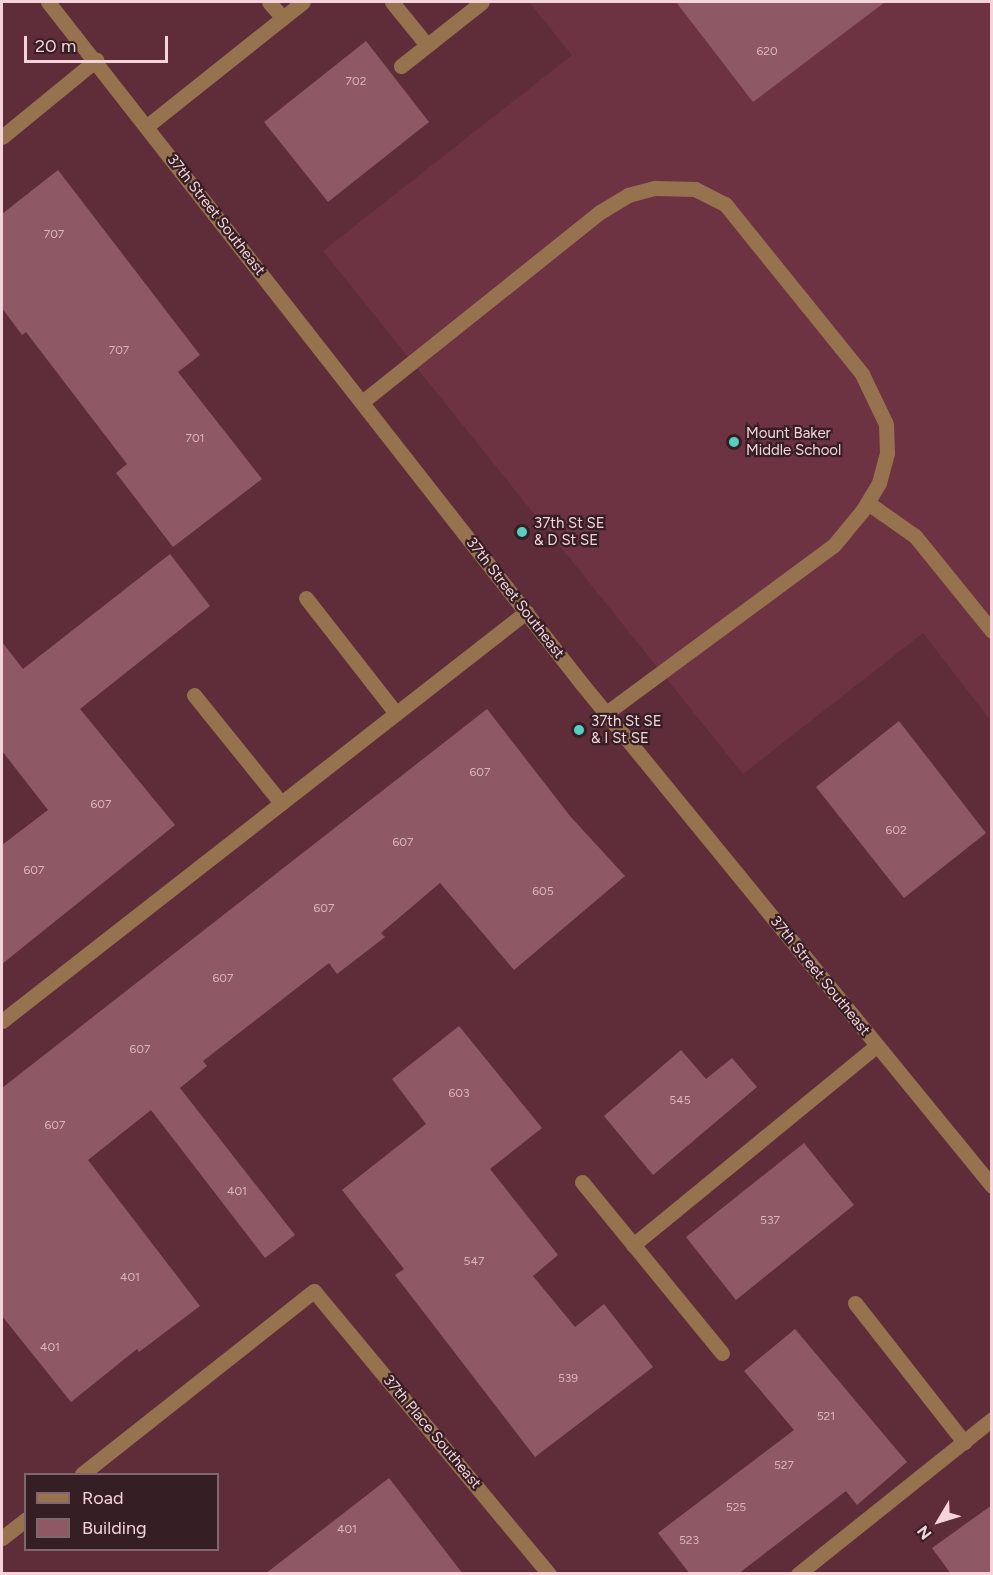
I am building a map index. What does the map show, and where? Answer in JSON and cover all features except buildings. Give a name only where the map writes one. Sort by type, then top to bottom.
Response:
[{"type":"street","name":"37th Street Southeast","points":[[48,2],[96,60],[606,713],[992,1186]]},
{"type":"street","points":[[269,2],[283,18]]},
{"type":"street","points":[[147,126],[303,2]]},
{"type":"street","points":[[392,2],[427,45]]},
{"type":"street","points":[[401,66],[482,2]]},
{"type":"street","points":[[2,137],[96,60]]},
{"type":"street","points":[[362,402],[600,212],[628,195],[655,188],[695,189],[725,204],[862,374],[886,424],[887,453],[879,483],[868,503],[834,545],[606,713]]},
{"type":"street","points":[[868,503],[915,536],[992,631]]},
{"type":"street","points":[[306,598],[396,713]]},
{"type":"street","points":[[2,1021],[526,612]]},
{"type":"street","points":[[194,695],[281,803]]},
{"type":"street","points":[[633,1245],[877,1045]]},
{"type":"street","points":[[582,1182],[722,1353]]},
{"type":"street","name":"37th Place Southeast","points":[[83,1473],[314,1291],[549,1574]]},
{"type":"street","points":[[855,1303],[964,1442]]},
{"type":"street","points":[[798,1574],[992,1419]]},
{"type":"street","points":[[2,1538],[24,1522]]},
{"type":"shaded area","name":"Mount Baker Middle School","points":[[529,2],[991,2],[991,721],[923,633],[743,774],[323,251],[572,55]]},
{"type":"place","name":"Mount Baker Middle School","points":[[734,442]]},
{"type":"place","name":"37th St SE & D St SE","points":[[522,532]]},
{"type":"place","name":"37th St SE & I St SE","points":[[579,730]]}]
